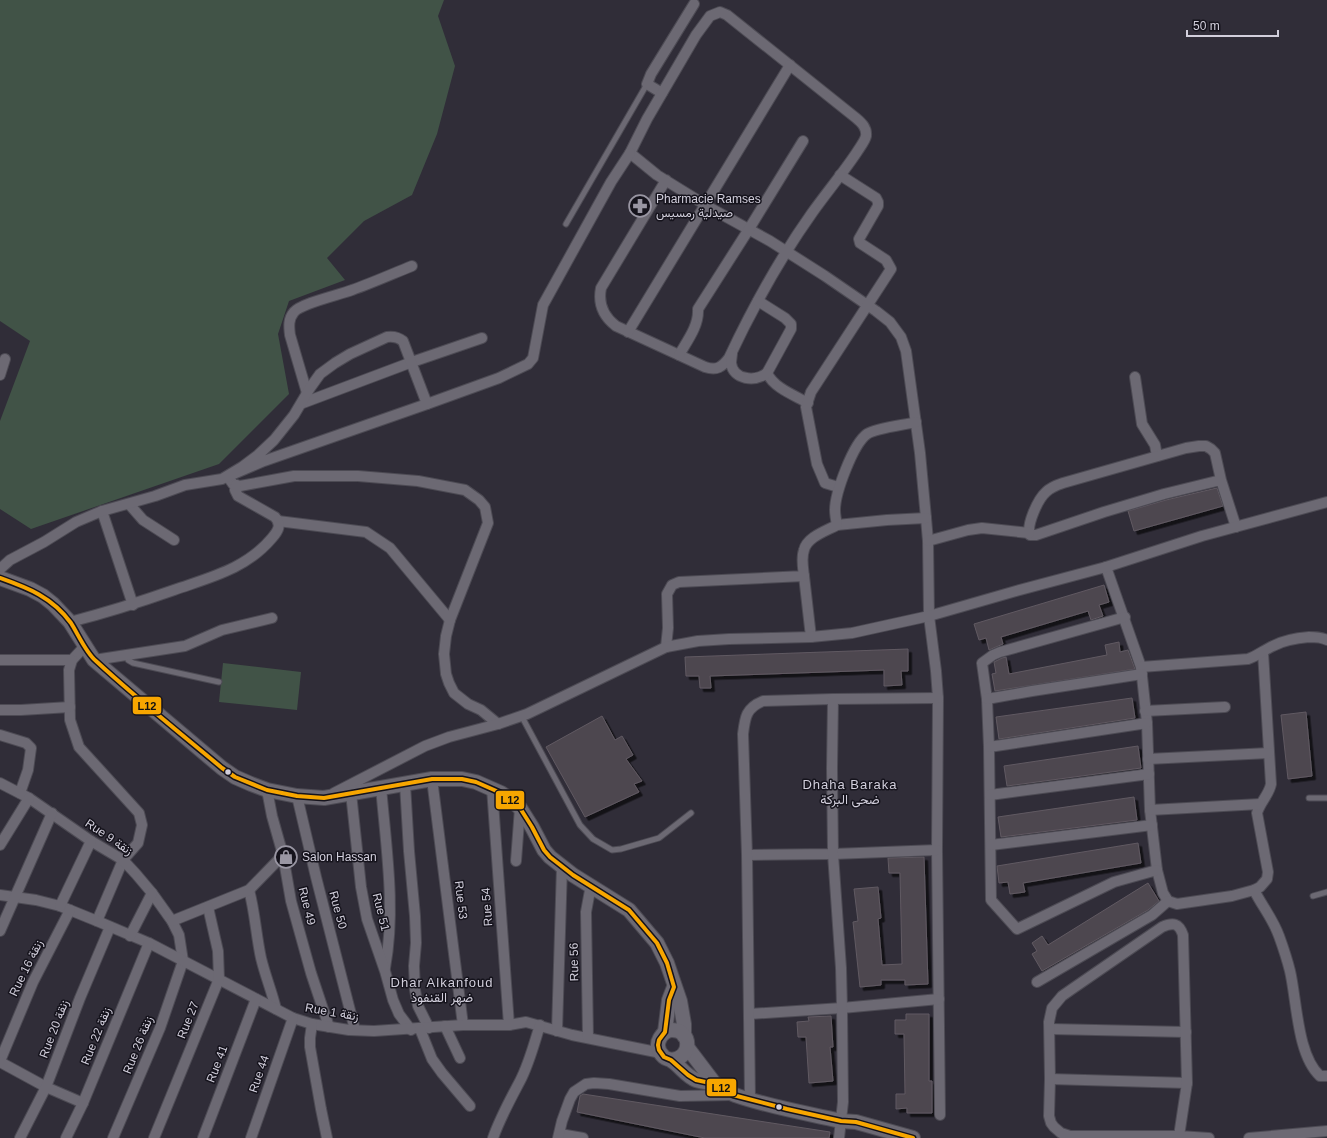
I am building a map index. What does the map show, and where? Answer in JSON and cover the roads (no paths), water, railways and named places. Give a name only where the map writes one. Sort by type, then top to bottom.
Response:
[{"type":"street","points":[[662,93],[647,84],[651,74],[694,4]]},
{"type":"street","points":[[0,568],[10,560],[44,542],[76,522],[102,511],[155,496],[185,485],[225,478],[264,461],[498,378],[528,364],[533,358],[543,305],[611,182],[630,153],[662,93],[696,35],[714,13],[720,12],[727,15],[863,124],[866,136],[851,161],[812,212],[786,251],[732,351],[725,363],[718,369],[714,370],[705,367],[616,326],[610,321],[602,309],[599,296],[601,288],[666,180]]},
{"type":"street","points":[[628,332],[790,65]]},
{"type":"street","points":[[680,355],[696,326],[698,309],[749,230],[803,141]]},
{"type":"street","points":[[630,153],[649,169],[705,205],[786,251],[890,322],[901,337],[906,351],[916,422],[926,518],[928,541],[929,616],[938,698],[937,850],[940,1115]]},
{"type":"street","points":[[838,487],[825,483],[817,464],[806,407],[811,392],[866,305],[891,269],[886,260],[860,243],[859,239],[878,206],[876,198],[840,175]]},
{"type":"street","points":[[305,398],[290,335],[290,319],[293,314],[297,310],[309,304],[353,290],[412,266]]},
{"type":"street","points":[[732,351],[731,363],[734,370],[738,374],[754,379],[762,377],[766,373],[792,329],[791,324],[785,318],[758,301]]},
{"type":"street","points":[[225,478],[258,455],[284,428],[320,374],[350,354],[387,337],[393,336],[399,338],[403,342],[427,404]]},
{"type":"street","points":[[305,398],[482,338]]},
{"type":"street","points":[[0,375],[6,359]]},
{"type":"street","points":[[766,373],[774,384],[808,403]]},
{"type":"street","points":[[1135,377],[1142,424],[1155,445],[1157,456]]},
{"type":"street","points":[[837,525],[835,510],[838,487],[859,442],[866,434],[873,431],[916,422]]},
{"type":"street","points":[[1029,533],[1029,526],[1040,500],[1043,494],[1052,487],[1157,456],[1199,446],[1206,446],[1215,453],[1221,480],[1236,527]]},
{"type":"street","points":[[225,478],[236,485],[244,486],[294,476],[358,476],[418,481],[457,488],[472,494],[485,507],[488,523],[450,620],[444,646],[444,660],[449,683],[454,693],[481,710],[498,724]]},
{"type":"street","points":[[928,541],[968,530],[982,528],[1036,535],[1156,496],[1221,480]]},
{"type":"street","points":[[236,485],[235,490],[238,496],[278,521],[366,532],[390,548],[450,620]]},
{"type":"street","points":[[324,798],[426,746],[449,737],[498,724],[521,716],[666,647],[698,641],[810,637],[852,633],[929,616],[1016,590],[1106,567],[1202,536],[1327,502]]},
{"type":"street","points":[[129,504],[143,520],[174,540]]},
{"type":"street","points":[[102,511],[133,604]]},
{"type":"street","points":[[810,637],[803,554],[807,543],[813,538],[837,525],[926,518]]},
{"type":"street","points":[[70,622],[133,604],[237,567],[249,560],[273,537],[278,530],[278,521]]},
{"type":"street","points":[[1106,567],[1125,617],[1142,671],[1147,723],[1150,810],[1157,870],[1163,893],[1168,901],[1177,904],[1193,903],[1232,896],[1254,890],[1260,887],[1267,879],[1268,872],[1257,813],[1260,804],[1269,792],[1271,784],[1263,652]]},
{"type":"street","points":[[666,647],[668,628],[667,594],[669,589],[675,583],[804,576]]},
{"type":"street","points":[[0,578],[30,589],[43,596],[70,622],[94,660],[222,768],[235,777],[251,784],[267,790],[297,796],[324,798],[432,779],[462,779],[492,788],[510,799],[520,808],[544,850],[550,857],[573,875],[629,910],[657,943],[667,963],[682,1013],[686,1041],[683,1056],[677,1059],[664,1046]]},
{"type":"street","points":[[1125,617],[993,655],[982,663],[987,699],[989,747],[991,900],[1017,929],[1114,882],[1157,870]]},
{"type":"street","points":[[94,660],[185,646],[222,630],[272,618]]},
{"type":"street","points":[[987,699],[1142,671],[1248,658],[1256,656],[1272,646],[1287,640],[1319,637],[1327,640]]},
{"type":"street","points":[[85,646],[72,660],[69,670],[70,720],[79,747],[139,813],[142,825],[138,843],[123,860],[97,921]]},
{"type":"street","points":[[0,660],[72,660]]},
{"type":"street","points":[[750,1100],[747,855],[743,734],[746,716],[755,704],[763,701],[938,698]]},
{"type":"street","points":[[833,699],[833,854],[841,968],[842,1008],[843,1102],[838,1138]]},
{"type":"street","points":[[0,710],[70,707]]},
{"type":"street","points":[[1145,711],[1225,707]]},
{"type":"street","points":[[989,747],[1147,723]]},
{"type":"street","points":[[0,735],[26,742],[31,748],[25,796],[0,845]]},
{"type":"street","points":[[1148,759],[1269,753]]},
{"type":"street","points":[[990,795],[1149,774]]},
{"type":"street","name":"Rue 53","points":[[432,779],[463,1025]]},
{"type":"street","name":"Rue 9 زنقة","points":[[0,783],[25,796],[91,841],[123,860],[152,893],[172,921],[179,934],[183,961]]},
{"type":"street","points":[[405,784],[415,916],[415,990],[420,1029],[428,1052],[434,1063],[470,1106]]},
{"type":"street","points":[[381,787],[390,894],[389,933],[385,970]]},
{"type":"street","name":"Rue 54","points":[[492,788],[509,1025]]},
{"type":"street","name":"Rue 49","points":[[267,790],[272,816],[284,855],[293,907],[311,973],[330,1027]]},
{"type":"street","name":"Rue 51","points":[[351,793],[361,887],[367,919],[385,970],[395,1006],[420,1029]]},
{"type":"street","name":"Rue 50","points":[[297,796],[314,870],[355,1030]]},
{"type":"street","points":[[1150,810],[1260,804]]},
{"type":"street","points":[[516,861],[520,808]]},
{"type":"street","points":[[0,931],[52,813]]},
{"type":"street","points":[[990,845],[1152,825]]},
{"type":"street","points":[[60,906],[91,841]]},
{"type":"street","points":[[747,855],[833,854],[937,850]]},
{"type":"street","points":[[172,921],[249,890],[284,855]]},
{"type":"street","points":[[557,1031],[562,866]]},
{"type":"street","name":"Rue 56","points":[[588,1038],[586,912],[591,885]]},
{"type":"street","points":[[249,890],[261,958],[276,1009]]},
{"type":"street","points":[[1254,890],[1260,903],[1270,917],[1279,934],[1290,972],[1301,1036],[1309,1062],[1320,1076],[1327,1076]]},
{"type":"street","points":[[130,936],[152,893]]},
{"type":"street","name":"Rue 1 زنقة","points":[[0,895],[60,906],[97,921],[149,943],[293,1018],[312,1024],[374,1031],[463,1025],[509,1025],[526,1022],[557,1031],[634,1048],[664,1046]]},
{"type":"street","points":[[1037,982],[1152,915],[1168,901]]},
{"type":"street","name":"Rue 27","points":[[154,1138],[219,979],[218,951],[208,907]]},
{"type":"street","name":"Rue 16 زنقة","points":[[0,1062],[32,982],[70,910]]},
{"type":"street","points":[[1179,1136],[1187,1083],[1183,935],[1181,929],[1176,925],[1169,924],[1062,996],[1052,1008],[1050,1015],[1050,1123],[1061,1133],[1078,1137],[1179,1136],[1209,1138]]},
{"type":"street","name":"Rue 20 زنقة","points":[[20,1138],[46,1087],[80,998],[110,927]]},
{"type":"street","name":"Rue 22 زنقة","points":[[66,1138],[83,1103],[149,943]]},
{"type":"street","name":"Rue 26 زنقة","points":[[113,1138],[160,1028],[183,961]]},
{"type":"street","points":[[674,987],[669,1000],[664,1046],[688,1075],[696,1080],[715,1084],[734,1095],[750,1100],[841,1121],[856,1122],[913,1138]]},
{"type":"street","name":"Rue 41","points":[[203,1138],[256,999]]},
{"type":"street","points":[[749,1014],[842,1008],[939,999]]},
{"type":"street","name":"Rue 44","points":[[251,1138],[293,1018]]},
{"type":"street","points":[[312,1024],[310,1047],[320,1109],[327,1138]]},
{"type":"street","points":[[493,1138],[506,1106],[521,1080],[540,1025]]},
{"type":"street","points":[[445,1026],[460,1058]]},
{"type":"street","points":[[1050,1029],[1186,1032]]},
{"type":"street","points":[[664,1046],[672,1030],[679,1031],[715,1084]]},
{"type":"street","points":[[0,1062],[46,1087],[83,1103]]},
{"type":"street","points":[[1050,1079],[1187,1083]]},
{"type":"street","points":[[583,1138],[559,1136],[562,1121],[570,1099],[574,1092],[586,1084],[609,1084],[680,1096],[734,1095]]},
{"type":"street","points":[[1249,1138],[1327,1131]]},
{"type":"lane","points":[[566,224],[647,84]]},
{"type":"lane","points":[[127,655],[128,660],[133,663],[218,682]]},
{"type":"lane","points":[[521,716],[580,825],[593,840],[612,850],[621,849],[659,838],[691,813]]},
{"type":"lane","points":[[1309,798],[1327,798]]},
{"type":"lane","points":[[1313,896],[1327,892]]},
{"type":"place","name":"Pharmacie Ramses صيدلية رمسيس","points":[[640,206]]},
{"type":"place","name":"Salon Hassan","points":[[286,857]]},
{"type":"district","name":"Dhaha Baraka ضحى البركة","points":[[850,792]]},
{"type":"district","name":"Dhar Alkanfoud ضهر القنفوذ","points":[[442,990]]}]
